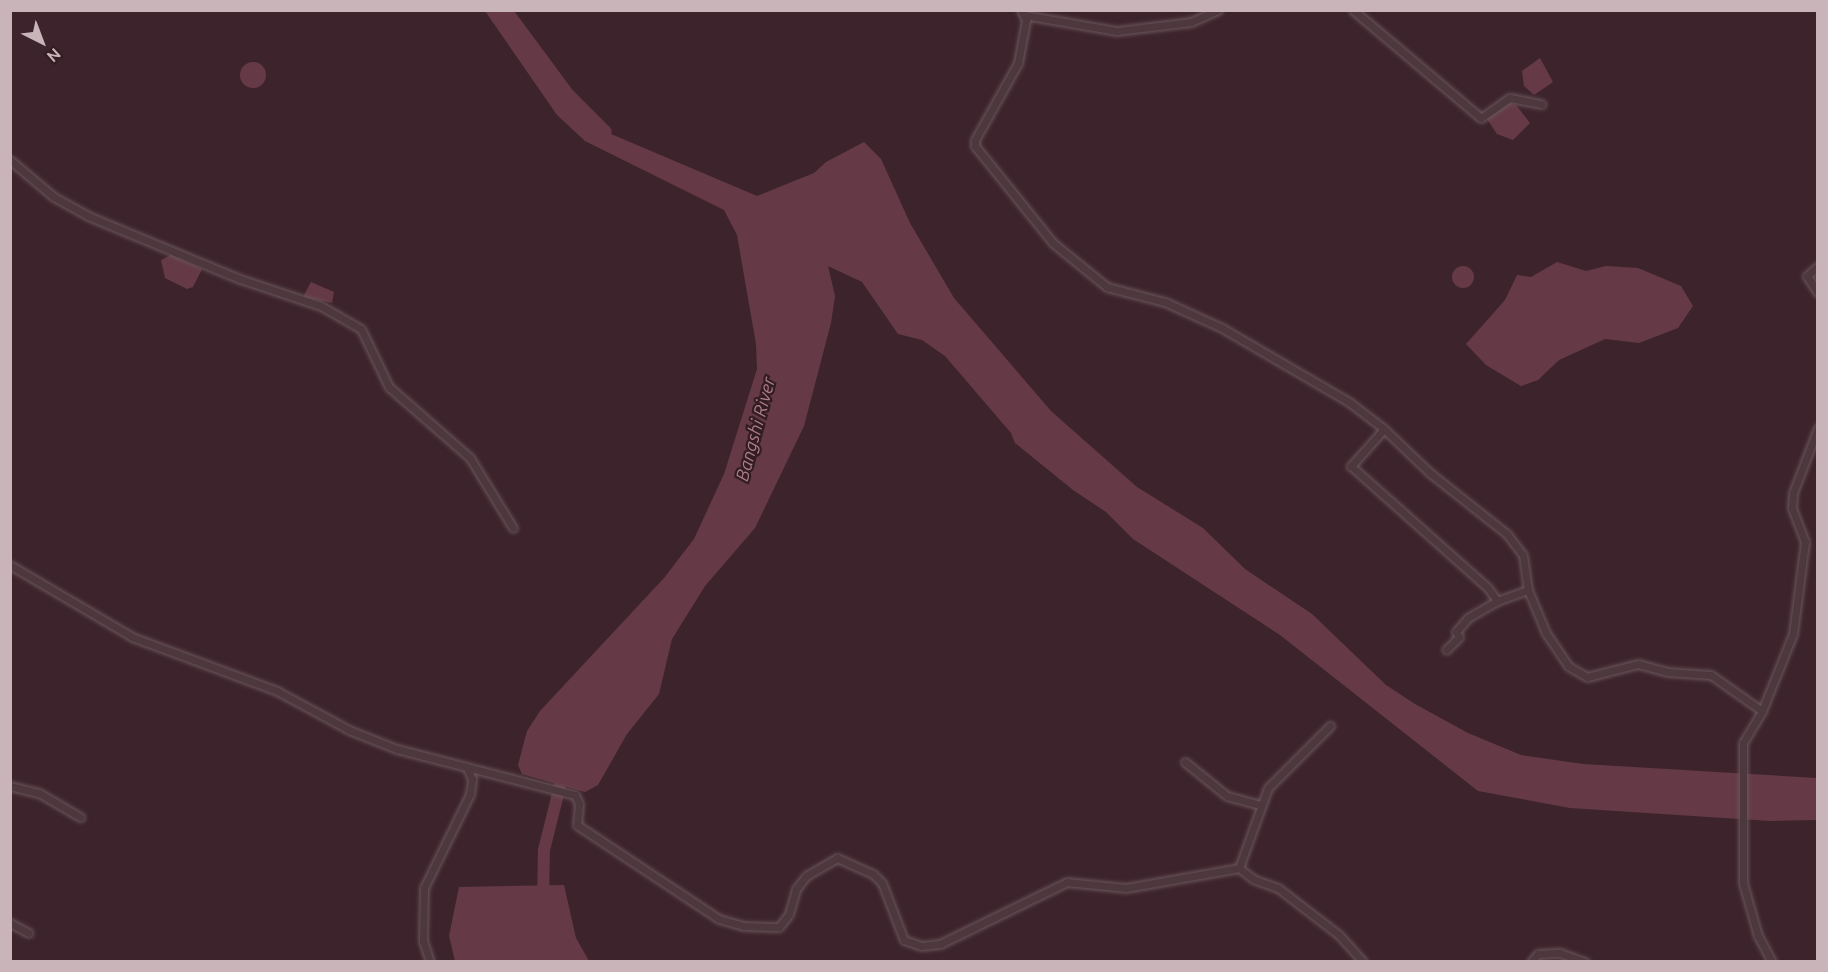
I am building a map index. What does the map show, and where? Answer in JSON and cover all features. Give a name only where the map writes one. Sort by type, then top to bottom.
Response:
[{"type":"street","points":[[1218,10],[1191,22],[1117,31],[1022,13],[1018,63],[975,140],[975,146],[1053,243],[1107,287],[1165,302],[1222,328],[1340,396],[1384,429],[1430,473],[1507,534],[1523,555],[1528,590],[1546,633],[1569,668],[1595,678],[1624,665],[1638,664],[1668,672],[1711,675],[1762,711]]},
{"type":"street","points":[[1353,10],[1476,116],[1485,117],[1498,103],[1510,98],[1541,104]]},
{"type":"street","points":[[10,160],[54,197],[88,216],[240,279],[321,306],[361,329],[390,387],[470,458],[513,528]]},
{"type":"street","points":[[1818,266],[1807,276],[1818,293]]},
{"type":"street","points":[[1772,962],[1749,910],[1742,871],[1743,743],[1762,711],[1797,616],[1805,542],[1792,508],[1793,493],[1818,428]]},
{"type":"street","points":[[1384,429],[1351,466],[1488,588],[1497,602]]},
{"type":"street","points":[[10,565],[132,637],[277,691],[349,730],[467,768],[558,789],[579,798],[577,825],[618,849],[665,886],[719,919],[768,929],[783,925],[806,876],[837,858],[873,874],[882,884],[904,940],[921,946],[940,944],[1067,882],[1126,888],[1239,868],[1253,879],[1278,888],[1339,935],[1363,962]]},
{"type":"street","points":[[1446,650],[1459,637],[1456,632],[1468,618],[1497,602],[1528,590]]},
{"type":"street","points":[[1239,868],[1268,789],[1330,726]]},
{"type":"street","points":[[1185,762],[1227,796],[1261,805]]},
{"type":"street","points":[[430,962],[423,941],[423,896],[470,794],[472,779],[467,768]]},
{"type":"street","points":[[10,786],[53,800],[80,817]]},
{"type":"street","points":[[10,923],[29,933]]},
{"type":"street","points":[[1531,962],[1538,954],[1562,953],[1585,962]]},
{"type":"water","points":[[485,11],[503,11],[578,107],[611,134],[757,196],[814,173],[826,162],[864,142],[881,159],[910,223],[954,298],[1051,411],[1137,487],[1203,528],[1245,569],[1312,614],[1386,685],[1415,704],[1468,733],[1521,755],[1583,764],[1817,778],[1817,820],[1770,821],[1570,808],[1478,791],[1280,635],[1133,539],[1106,512],[1073,490],[1015,443],[1011,433],[945,356],[922,340],[898,334],[862,282],[828,266],[835,296],[831,323],[804,426],[755,528],[705,586],[672,639],[659,694],[627,734],[598,785],[585,792],[522,774],[518,765],[527,731],[540,711],[664,578],[694,539],[724,474],[757,369],[756,344],[737,235],[724,210],[585,141],[557,115]]},
{"type":"water","points":[[1540,58],[1553,82],[1534,95],[1524,86],[1522,71]]},
{"type":"water","points":[[253,62],[262,66],[266,75],[262,84],[253,88],[244,84],[240,75],[244,66]]},
{"type":"water","points":[[1506,103],[1516,105],[1530,123],[1513,140],[1497,134],[1487,119]]},
{"type":"water","points":[[171,255],[202,269],[193,287],[187,289],[165,278],[161,260]]},
{"type":"water","points":[[1557,262],[1586,271],[1606,266],[1638,268],[1681,286],[1693,306],[1678,328],[1639,343],[1605,339],[1559,360],[1538,380],[1521,386],[1486,365],[1466,344],[1505,300],[1517,275],[1531,277]]},
{"type":"water","points":[[1463,266],[1471,269],[1474,277],[1471,285],[1463,288],[1455,285],[1452,277],[1455,269]]},
{"type":"water","points":[[311,282],[334,292],[332,303],[303,297]]},
{"type":"water","points":[[564,885],[576,938],[589,961],[455,961],[449,936],[459,887]]},
{"type":"waterway","name":"Bangshi River","points":[[506,10],[569,95],[606,132]]},
{"type":"waterway","name":"Bangshi River","points":[[543,900],[544,850],[564,770]]}]
